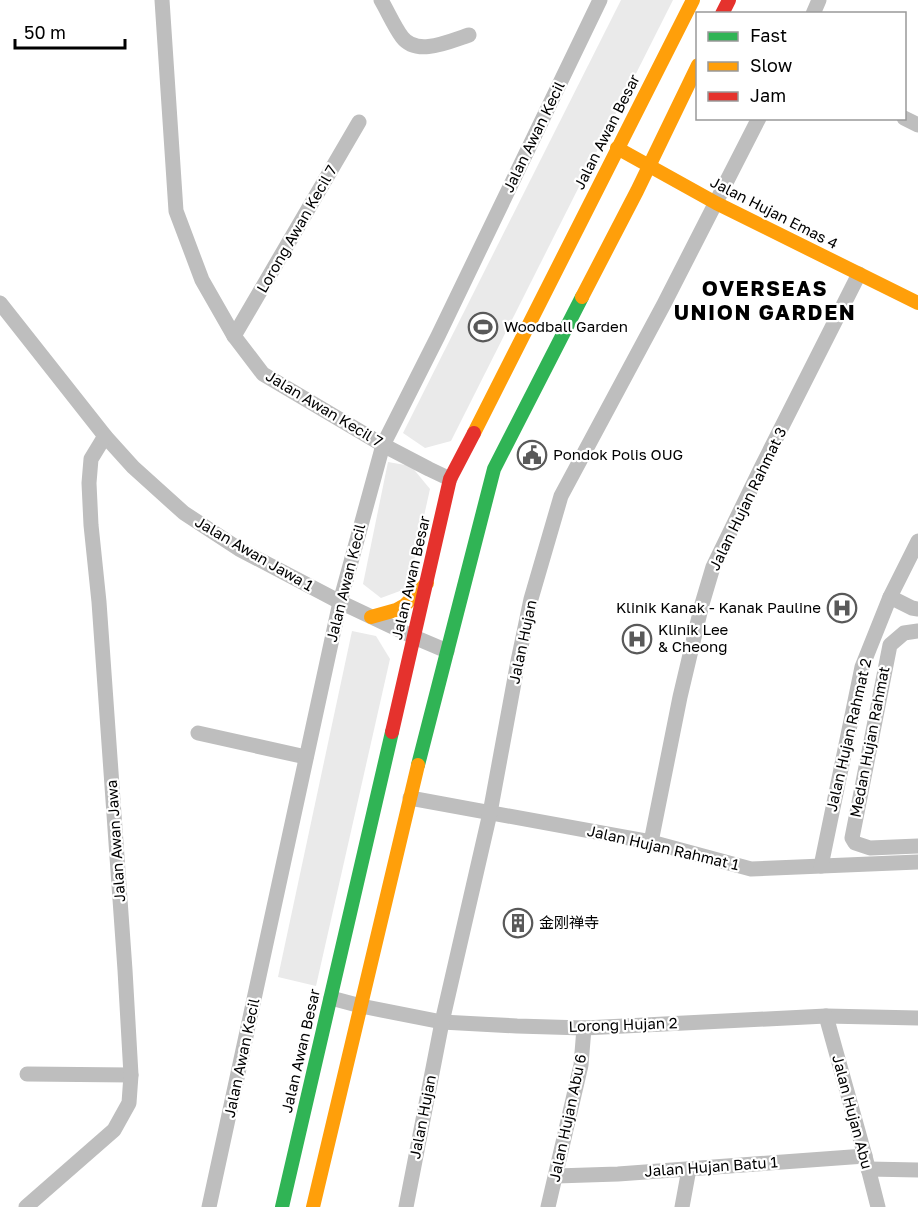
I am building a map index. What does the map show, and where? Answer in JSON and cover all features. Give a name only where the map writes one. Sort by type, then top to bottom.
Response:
[{"type":"main road","name":"Jalan Awan Besar","points":[[282,1207],[450,479],[693,0]]},
{"type":"main road","points":[[313,1207],[410,798],[494,469],[637,190],[696,69]]},
{"type":"main road","points":[[637,190],[663,185],[684,185],[670,160],[662,138]]},
{"type":"main road","name":"Jalan Hujan Emas 4","points":[[617,148],[716,203],[918,303]]},
{"type":"main road","points":[[371,617],[405,605],[427,583]]},
{"type":"street","name":"Jalan Awan Kecil 7","points":[[162,0],[176,210],[202,280],[234,336],[263,374],[383,445],[450,479]]},
{"type":"street","points":[[381,0],[403,39],[417,46],[425,48],[469,35]]},
{"type":"street","name":"Jalan Awan Kecil","points":[[209,1207],[340,602],[383,445],[600,0]]},
{"type":"street","name":"Jalan Hujan","points":[[406,1207],[442,1022],[490,813],[531,599],[561,496],[664,304],[758,120]]},
{"type":"street","name":"Lorong Awan Kecil 7","points":[[234,336],[359,122]]},
{"type":"street","name":"Jalan Hujan Rahmat 3","points":[[651,842],[680,697],[713,567],[859,274]]},
{"type":"street","name":"Jalan Awan Jawa 1","points":[[0,303],[105,436],[133,467],[184,513],[239,549],[340,602],[447,651]]},
{"type":"street","name":"Jalan Awan Jawa","points":[[26,1207],[114,1130],[129,1102],[130,1075],[117,857],[99,602],[90,514],[91,459],[105,436]]},
{"type":"street","name":"Jalan Hujan Rahmat 2","points":[[821,866],[862,667],[890,597],[918,541]]},
{"type":"street","points":[[890,597],[918,609]]},
{"type":"street","name":"Medan Hujan Rahmat","points":[[918,631],[904,633],[890,645],[852,838],[855,843],[870,848],[918,846]]},
{"type":"street","points":[[857,690],[880,694]]},
{"type":"street","points":[[198,733],[306,757]]},
{"type":"street","name":"Jalan Hujan Rahmat 1","points":[[410,798],[651,842],[751,868],[918,862]]},
{"type":"street","points":[[827,834],[852,838]]},
{"type":"street","name":"Lorong Hujan 2","points":[[331,998],[442,1022],[584,1028],[826,1016],[918,1018]]},
{"type":"street","name":"Jalan Hujan Abu","points":[[826,1016],[878,1207]]},
{"type":"street","name":"Jalan Hujan Abu 6","points":[[548,1207],[581,1065],[584,1028]]},
{"type":"street","points":[[27,1074],[130,1075]]},
{"type":"street","name":"Jalan Hujan Batu 1","points":[[556,1176],[867,1162],[918,1170]]},
{"type":"street","points":[[682,1207],[689,1169]]},
{"type":"shaded area","name":"Woodball Garden","points":[[621,0],[673,0],[451,441],[425,448],[403,433]]},
{"type":"shaded area","points":[[388,462],[411,466],[430,489],[408,588],[381,598],[363,584]]},
{"type":"shaded area","points":[[352,631],[376,636],[390,659],[316,986],[278,977]]},
{"type":"traffic: fast","points":[[418,765],[494,469],[582,297]]},
{"type":"traffic: fast","points":[[282,1207],[392,732]]},
{"type":"traffic: slow","points":[[474,433],[693,0]]},
{"type":"traffic: slow","points":[[582,297],[696,69]]},
{"type":"traffic: slow","points":[[617,148],[716,203],[918,303]]},
{"type":"traffic: slow","points":[[371,617],[405,605],[427,583]]},
{"type":"traffic: slow","points":[[313,1207],[418,765]]},
{"type":"traffic: jam","points":[[723,12],[729,0]]},
{"type":"traffic: jam","points":[[392,732],[450,479],[474,433]]},
{"type":"place","name":"Woodball Garden","points":[[483,327]]},
{"type":"place","name":"Pondok Polis OUG","points":[[532,455]]},
{"type":"place","name":"Klinik Kanak - Kanak Pauline","points":[[842,608]]},
{"type":"place","name":"Klinik Lee & Cheong","points":[[637,639]]},
{"type":"place","name":"金刚禅寺","points":[[518,923]]},
{"type":"district","name":"OVERSEAS UNION GARDEN","points":[[765,301]]}]
